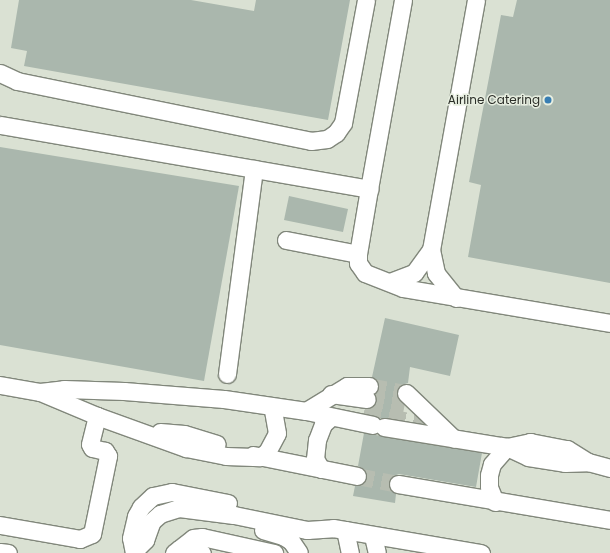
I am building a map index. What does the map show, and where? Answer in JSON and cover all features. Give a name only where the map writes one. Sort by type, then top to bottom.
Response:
[{"type":"lane","points":[[0,73],[17,81],[311,141],[327,139],[336,133],[343,123],[366,0]]},
{"type":"lane","points":[[403,0],[369,189],[358,254],[358,263],[365,273],[403,288],[610,323]]},
{"type":"lane","points":[[456,298],[436,272],[431,250],[476,0]]},
{"type":"lane","points":[[0,125],[369,189]]},
{"type":"lane","points":[[227,374],[254,169]]},
{"type":"lane","points":[[286,240],[358,254]]},
{"type":"lane","points":[[390,282],[414,273],[431,250]]},
{"type":"lane","points":[[0,385],[40,392],[97,416],[186,448],[226,456],[260,457],[357,476]]},
{"type":"lane","points":[[310,407],[331,394],[351,385],[371,410]]},
{"type":"lane","points":[[40,392],[64,389],[124,391],[272,406],[371,410],[454,439],[507,447],[528,457],[565,464],[588,462],[610,468]]},
{"type":"lane","points":[[405,399],[426,412],[454,439]]},
{"type":"lane","points":[[260,457],[270,448],[277,433],[272,406]]},
{"type":"lane","points":[[310,407],[331,418]]},
{"type":"lane","points":[[321,469],[315,459],[317,440],[323,424],[331,418],[371,410]]},
{"type":"lane","points":[[0,525],[80,539],[92,534],[108,456],[105,451],[92,448],[90,444],[97,416]]},
{"type":"lane","points":[[495,502],[489,487],[489,475],[492,464],[507,447]]},
{"type":"lane","points":[[398,484],[495,502],[610,520]]},
{"type":"lane","points":[[134,552],[131,538],[136,516],[146,501],[161,493],[172,492],[309,518],[339,529],[373,536],[403,547],[481,553]]},
{"type":"lane","points":[[134,552],[145,540],[152,521],[170,509],[192,508],[307,530],[339,529]]},
{"type":"lane","points":[[234,515],[251,525],[283,536],[291,541],[298,553]]},
{"type":"lane","points":[[339,529],[350,553]]},
{"type":"lane","points":[[176,551],[193,538],[202,536],[274,553]]},
{"type":"lane","points":[[373,536],[377,553]]},
{"type":"lane","points":[[176,551],[202,553]]},
{"type":"lane","points":[[0,552],[8,553]]},
{"type":"building","points":[[19,0],[191,0],[254,11],[256,0],[350,0],[328,120],[24,66],[27,51],[11,48]]},
{"type":"building","name":"Airline Catering","points":[[517,0],[610,0],[610,283],[468,257],[481,185],[469,182],[501,15],[513,17]]},
{"type":"building","points":[[0,147],[239,186],[204,381],[0,345]]},
{"type":"building","points":[[289,196],[348,209],[343,232],[284,220]]},
{"type":"building","points":[[385,318],[459,335],[450,376],[410,367],[408,383],[399,386],[396,391],[397,396],[404,405],[401,420],[380,418],[364,413],[365,409],[371,408],[377,401],[375,394],[379,386],[372,377]]},
{"type":"building","points":[[364,433],[482,453],[476,487],[399,474],[391,477],[388,483],[391,491],[396,494],[395,503],[353,496],[355,486],[364,483],[367,478],[364,469],[358,466]]},
{"type":"tunnel","points":[[369,386],[406,393]]},
{"type":"tunnel","points":[[367,399],[404,406]]},
{"type":"tunnel","points":[[364,412],[439,427]]},
{"type":"tunnel","points":[[357,476],[398,484]]},
{"type":"place","name":"Airline Catering","points":[[548,100]]}]
